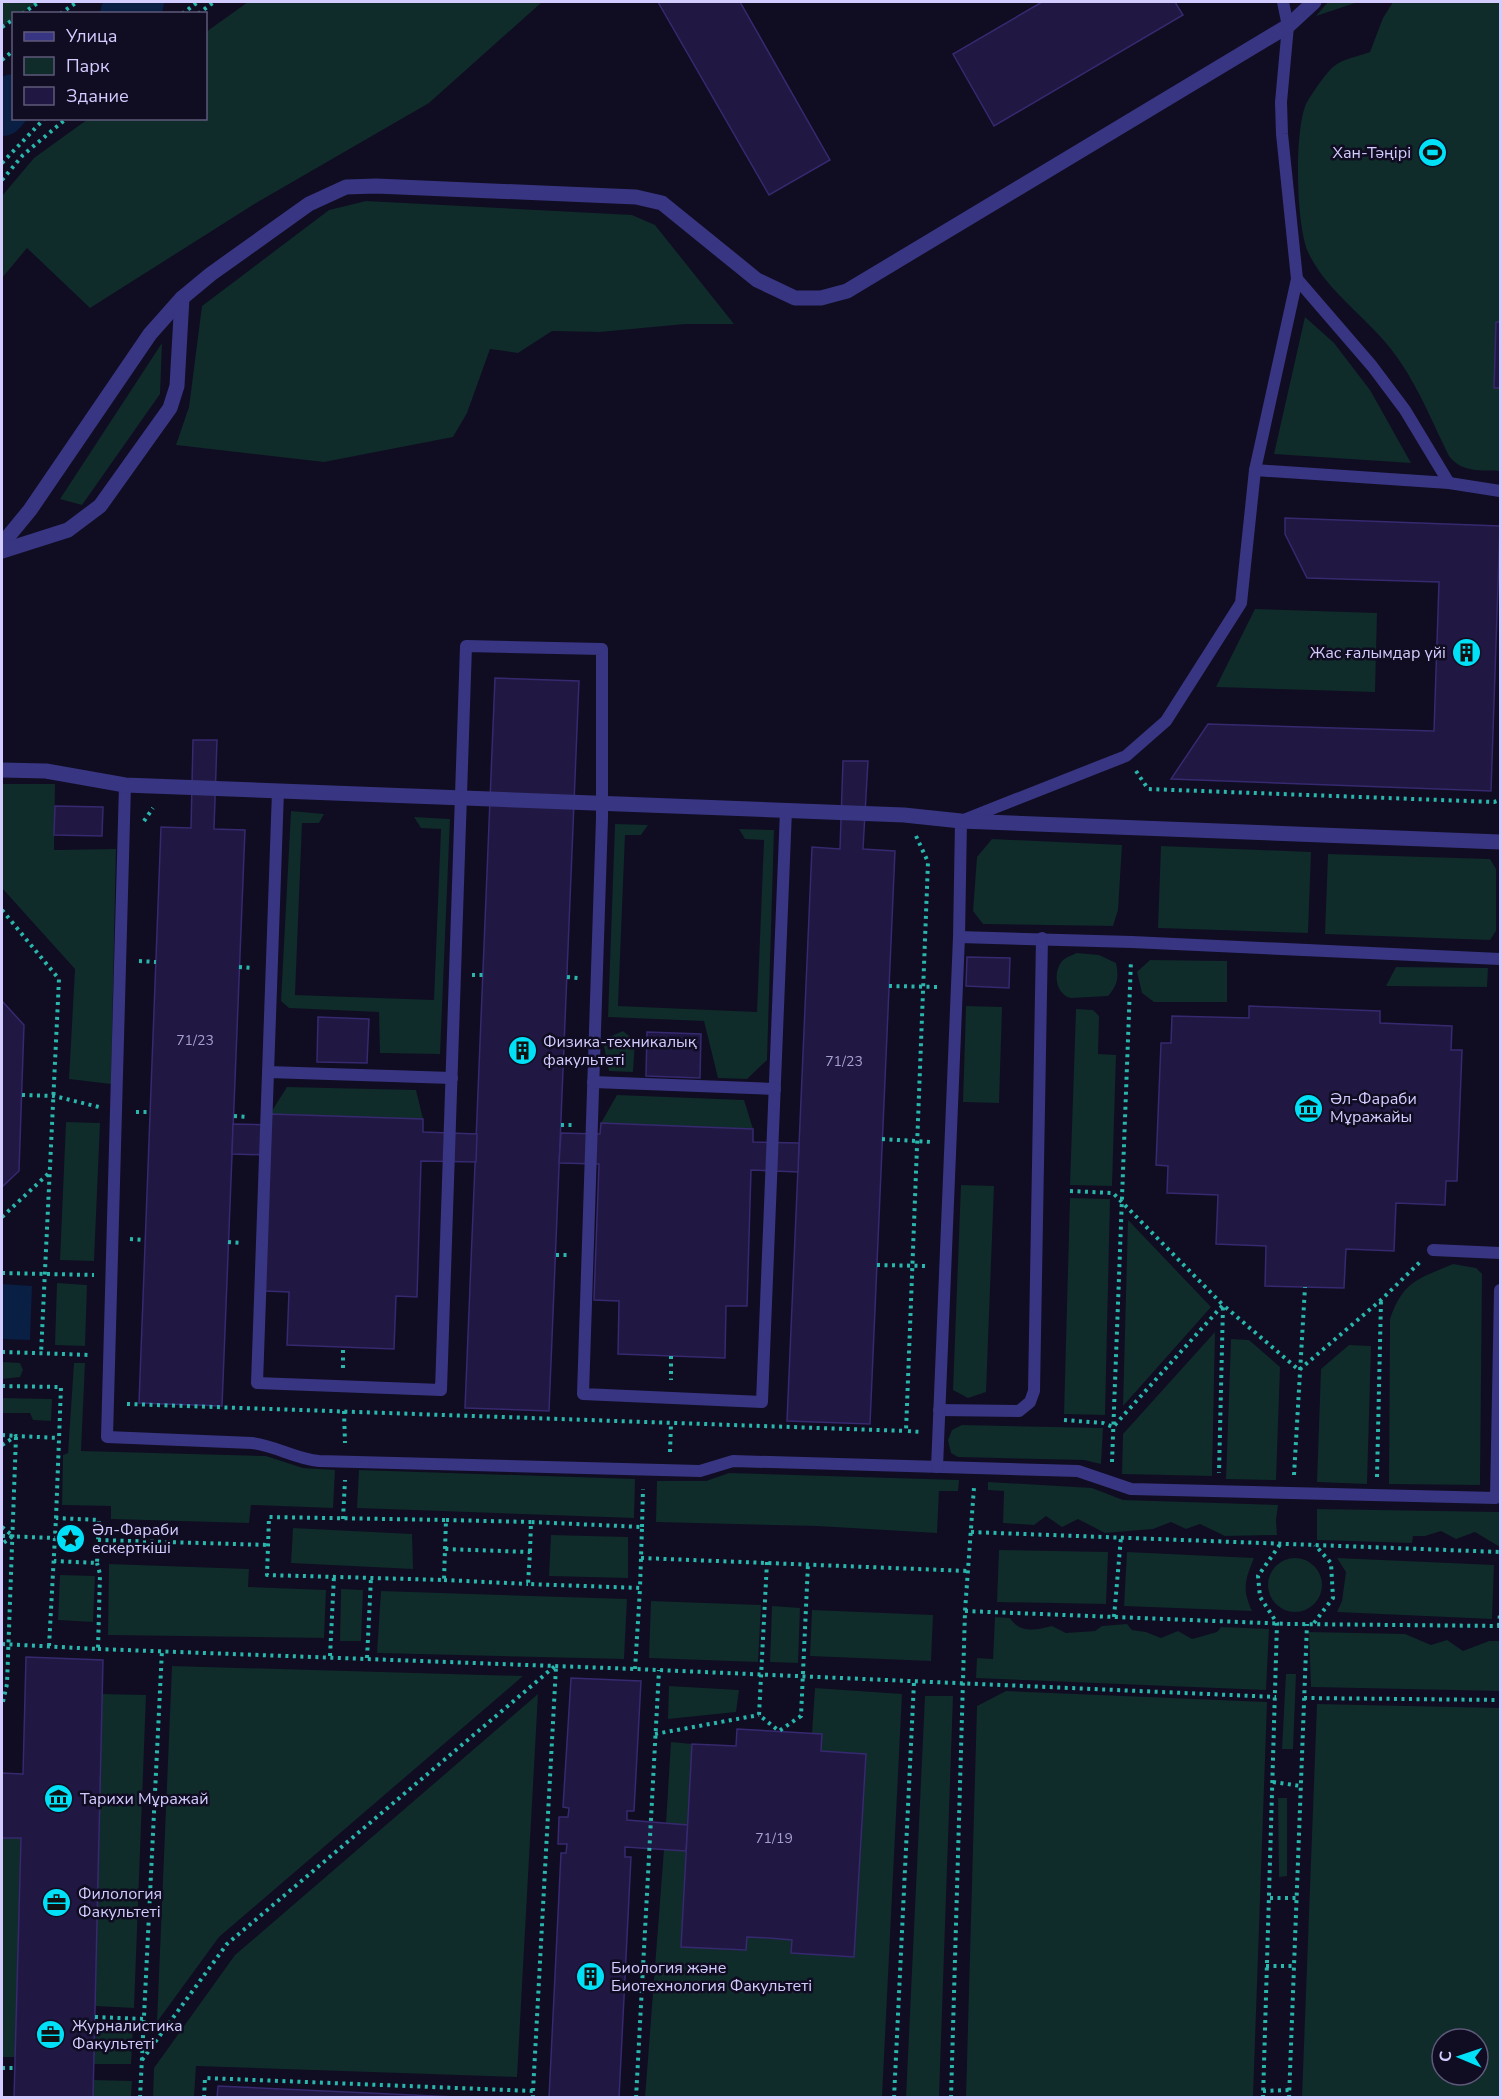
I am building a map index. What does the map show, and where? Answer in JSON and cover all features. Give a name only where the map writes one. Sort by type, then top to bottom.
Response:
[{"type":"street","points":[[2,544],[30,510],[150,334],[182,298],[211,274],[309,204],[346,188],[376,186],[636,197],[662,203],[757,280],[795,298],[821,298],[847,291],[1288,26],[1314,2]]},
{"type":"street","points":[[2,551],[68,530],[100,506],[164,418],[177,386],[182,298]]},
{"type":"street","points":[[2,770],[46,771],[125,784],[786,810],[904,815],[961,821],[1500,842]]},
{"type":"lane","points":[[937,1467],[959,937],[961,821],[1126,756],[1166,721],[1241,603],[1255,470],[1297,279],[1282,134],[1281,102],[1288,26],[1283,2]]},
{"type":"lane","points":[[1297,279],[1372,366],[1406,410],[1449,483]]},
{"type":"lane","points":[[1255,470],[1449,483],[1500,491]]},
{"type":"lane","points":[[278,790],[257,1383],[441,1390],[466,646],[602,649],[601,803],[583,1394],[762,1402],[786,810]]},
{"type":"lane","points":[[125,784],[107,1437],[252,1443],[268,1445],[305,1459],[346,1461],[670,1471],[700,1471],[733,1461],[1078,1471],[1131,1490],[1496,1498],[1500,1290]]},
{"type":"lane","points":[[959,937],[1042,938],[1500,958]]},
{"type":"lane","points":[[939,1410],[1019,1411],[1030,1402],[1034,1391],[1042,938]]},
{"type":"lane","points":[[268,1072],[452,1078]]},
{"type":"lane","points":[[593,1082],[775,1089]]},
{"type":"lane","points":[[1433,1250],[1500,1253]]},
{"type":"path","points":[[25,12],[39,2]]},
{"type":"path","points":[[63,12],[77,2]]},
{"type":"path","points":[[185,12],[198,2]]},
{"type":"path","points":[[201,12],[214,2]]},
{"type":"path","points":[[2,163],[43,120]]},
{"type":"path","points":[[2,180],[23,155],[65,120]]},
{"type":"path","points":[[1126,756],[1148,789],[1494,802],[1500,800]]},
{"type":"path","points":[[139,828],[158,801]]},
{"type":"path","points":[[904,815],[928,862],[906,1431]]},
{"type":"path","points":[[2,910],[59,979],[42,1354]]},
{"type":"path","points":[[1112,1484],[1132,942]]},
{"type":"path","points":[[889,986],[957,987]]},
{"type":"path","points":[[22,1095],[54,1096],[117,1112]]},
{"type":"path","points":[[882,1140],[951,1142]]},
{"type":"path","points":[[2,1217],[50,1172]]},
{"type":"path","points":[[1070,1191],[1113,1192],[1223,1305],[1299,1370]]},
{"type":"path","points":[[129,1228],[129,1239]]},
{"type":"path","points":[[1299,1370],[1381,1300],[1433,1250]]},
{"type":"path","points":[[877,1265],[946,1267]]},
{"type":"path","points":[[2,1273],[113,1276]]},
{"type":"path","points":[[1294,1494],[1305,1287]]},
{"type":"path","points":[[1376,1496],[1381,1300]]},
{"type":"path","points":[[1113,1427],[1223,1305]]},
{"type":"path","points":[[1218,1492],[1223,1305]]},
{"type":"path","points":[[2,1352],[110,1355]]},
{"type":"path","points":[[2,1386],[60,1387],[49,1646]]},
{"type":"path","points":[[125,1404],[938,1433]]},
{"type":"path","points":[[344,1412],[346,1461],[344,1518]]},
{"type":"path","points":[[1064,1420],[1113,1427]]},
{"type":"path","points":[[670,1471],[671,1423]]},
{"type":"path","points":[[2,1435],[59,1438]]},
{"type":"path","points":[[2,1444],[16,1436]]},
{"type":"path","points":[[2,1706],[8,1684],[16,1436]]},
{"type":"path","points":[[951,2097],[965,1611],[975,1468]]},
{"type":"path","points":[[635,1669],[644,1470]]},
{"type":"path","points":[[640,1588],[267,1575],[269,1517],[531,1522],[642,1527]]},
{"type":"path","points":[[56,1518],[99,1520],[98,1648]]},
{"type":"path","points":[[444,1580],[446,1520]]},
{"type":"path","points":[[528,1584],[531,1522]]},
{"type":"path","points":[[2,1527],[13,1536]]},
{"type":"path","points":[[970,1532],[1500,1552]]},
{"type":"path","points":[[2,1536],[55,1538]]},
{"type":"path","points":[[2,1544],[13,1536]]},
{"type":"path","points":[[1114,1617],[1121,1538]]},
{"type":"path","points":[[98,1539],[269,1545]]},
{"type":"path","points":[[1263,2097],[1277,1623],[1260,1598],[1258,1576],[1281,1543]]},
{"type":"path","points":[[1314,1624],[1333,1598],[1331,1563],[1315,1545]]},
{"type":"path","points":[[445,1549],[530,1552]]},
{"type":"path","points":[[641,1558],[968,1571]]},
{"type":"path","points":[[54,1561],[97,1563]]},
{"type":"path","points":[[759,1715],[767,1562]]},
{"type":"path","points":[[655,1734],[759,1715],[779,1731],[801,1716],[808,1564]]},
{"type":"path","points":[[330,1656],[334,1576]]},
{"type":"path","points":[[367,1658],[371,1578]]},
{"type":"path","points":[[965,1611],[1307,1624],[1500,1626],[1500,1612]]},
{"type":"path","points":[[1289,2097],[1307,1624]]},
{"type":"path","points":[[2,1639],[8,1644]]},
{"type":"path","points":[[2,1644],[1276,1697]]},
{"type":"path","points":[[140,2097],[162,1650]]},
{"type":"path","points":[[142,2060],[227,1944],[556,1666]]},
{"type":"path","points":[[533,2097],[556,1666]]},
{"type":"path","points":[[636,2097],[659,1670]]},
{"type":"path","points":[[894,2097],[914,1682]]},
{"type":"path","points":[[2,1684],[8,1684]]},
{"type":"path","points":[[1304,1698],[1500,1700]]},
{"type":"path","points":[[1273,1782],[1301,1786]]},
{"type":"path","points":[[1269,1898],[1296,1898]]},
{"type":"path","points":[[1266,1966],[1294,1966]]},
{"type":"path","points":[[95,2017],[144,2019]]},
{"type":"path","points":[[2,2068],[15,2068]]},
{"type":"path","points":[[204,2097],[205,2078],[533,2091]]},
{"type":"path","points":[[1263,2091],[1289,2090]]},
{"type":"green space","points":[[2,2],[39,2],[24,12],[12,12],[12,20],[2,27]]},
{"type":"green space","points":[[248,2],[542,2],[429,103],[256,203],[90,308],[27,248],[2,278],[2,196],[34,158],[87,120],[207,120],[207,31]]},
{"type":"green space","points":[[1328,2],[1358,2],[1316,16]]},
{"type":"green space","points":[[1393,2],[1500,2],[1500,322],[1496,323],[1494,388],[1500,388],[1500,471],[1466,468],[1449,456],[1421,397],[1391,348],[1327,281],[1316,267],[1304,239],[1299,201],[1298,156],[1302,117],[1306,104],[1322,79],[1333,67],[1370,52],[1383,18]]},
{"type":"green space","points":[[366,201],[632,215],[655,225],[734,324],[685,324],[600,332],[552,331],[518,353],[490,349],[467,413],[453,437],[324,462],[176,445],[189,407],[202,306],[329,210]]},
{"type":"green space","points":[[1305,317],[1334,343],[1370,390],[1411,463],[1274,454]]},
{"type":"green space","points":[[162,343],[160,394],[82,505],[60,499]]},
{"type":"green space","points":[[1255,609],[1377,613],[1375,692],[1216,687]]},
{"type":"green space","points":[[2,784],[55,784],[54,850],[116,849],[111,1084],[69,1079],[75,969],[2,888]]},
{"type":"green space","points":[[291,811],[324,814],[319,823],[302,823],[295,995],[434,1000],[441,829],[421,828],[414,817],[450,819],[440,1054],[380,1053],[379,1012],[289,1008],[281,1001]]},
{"type":"green space","points":[[615,824],[648,825],[641,835],[625,835],[618,1006],[757,1012],[764,840],[745,839],[739,829],[774,830],[767,1060],[747,1079],[718,1078],[704,1021],[608,1017]]},
{"type":"green space","points":[[992,839],[1122,845],[1118,910],[1113,926],[983,924],[973,911],[977,857]]},
{"type":"green space","points":[[1161,846],[1311,852],[1308,933],[1158,928]]},
{"type":"green space","points":[[1328,854],[1490,859],[1496,869],[1496,931],[1490,940],[1325,934]]},
{"type":"green space","points":[[1077,953],[1099,955],[1116,963],[1117,981],[1108,996],[1071,998],[1062,993],[1057,979],[1058,969],[1063,960]]},
{"type":"green space","points":[[1150,960],[1227,961],[1227,1002],[1154,1002],[1142,993],[1137,972]]},
{"type":"green space","points":[[1396,967],[1488,968],[1487,987],[1386,986]]},
{"type":"green space","points":[[966,1006],[1002,1007],[999,1103],[963,1102]]},
{"type":"green space","points":[[1076,1009],[1093,1010],[1099,1016],[1098,1054],[1116,1055],[1112,1186],[1070,1185]]},
{"type":"green space","points":[[623,1031],[635,1041],[633,1072],[609,1071],[604,1046],[607,1038]]},
{"type":"green space","points":[[287,1087],[416,1090],[423,1119],[270,1114]]},
{"type":"green space","points":[[617,1095],[744,1100],[753,1129],[601,1123]]},
{"type":"green space","points":[[66,1122],[100,1123],[94,1261],[60,1260]]},
{"type":"green space","points":[[961,1185],[994,1186],[986,1392],[968,1398],[953,1390]]},
{"type":"green space","points":[[1070,1198],[1110,1199],[1105,1415],[1064,1414]]},
{"type":"green space","points":[[1128,1220],[1211,1307],[1123,1406]]},
{"type":"green space","points":[[1453,1264],[1476,1268],[1482,1274],[1480,1485],[1389,1484],[1390,1319],[1400,1296],[1406,1289],[1421,1278]]},
{"type":"green space","points":[[57,1283],[87,1285],[85,1346],[55,1345]]},
{"type":"green space","points":[[1215,1332],[1212,1476],[1122,1474],[1123,1434]]},
{"type":"green space","points":[[1231,1339],[1249,1340],[1280,1367],[1276,1480],[1226,1479]]},
{"type":"green space","points":[[1349,1345],[1371,1346],[1367,1484],[1317,1482],[1321,1369]]},
{"type":"green space","points":[[2,1362],[20,1363],[23,1370],[20,1377],[2,1379]]},
{"type":"green space","points":[[74,1363],[85,1363],[81,1451],[266,1456],[303,1468],[335,1470],[333,1508],[251,1505],[249,1523],[111,1519],[111,1506],[62,1505],[63,1455],[68,1453]]},
{"type":"green space","points":[[2,1398],[52,1399],[51,1421],[33,1420],[30,1413],[2,1413]]},
{"type":"green space","points":[[962,1425],[1103,1428],[1101,1464],[1084,1460],[958,1457],[951,1453],[948,1440],[952,1430]]},
{"type":"green space","points":[[359,1470],[635,1479],[634,1518],[357,1508]]},
{"type":"green space","points":[[729,1473],[959,1480],[958,1491],[939,1491],[937,1533],[817,1526],[656,1522],[657,1481],[706,1481]]},
{"type":"green space","points":[[988,1482],[1092,1488],[1123,1500],[1278,1505],[1277,1535],[1225,1536],[1200,1524],[1186,1529],[1171,1522],[1153,1529],[1105,1533],[1078,1519],[1062,1527],[1046,1516],[1034,1525],[1003,1523],[1004,1491],[988,1490]]},
{"type":"green space","points":[[1317,1509],[1500,1512],[1500,1547],[1475,1532],[1456,1539],[1441,1531],[1425,1536],[1413,1536],[1412,1543],[1317,1540]]},
{"type":"green space","points":[[293,1528],[412,1534],[413,1569],[291,1563]]},
{"type":"green space","points":[[551,1535],[628,1537],[628,1578],[549,1576]]},
{"type":"green space","points":[[999,1550],[1108,1552],[1106,1604],[997,1602]]},
{"type":"green space","points":[[1127,1552],[1254,1558],[1246,1585],[1252,1611],[1124,1606]]},
{"type":"green space","points":[[1295,1558],[1305,1560],[1314,1566],[1320,1575],[1322,1585],[1320,1595],[1314,1604],[1305,1610],[1295,1612],[1285,1610],[1276,1604],[1270,1595],[1268,1585],[1270,1575],[1276,1566],[1285,1560]]},
{"type":"green space","points":[[1337,1558],[1494,1565],[1492,1619],[1337,1612],[1342,1601],[1346,1572]]},
{"type":"green space","points":[[109,1564],[249,1569],[248,1587],[326,1590],[324,1638],[108,1635]]},
{"type":"green space","points":[[60,1575],[95,1576],[93,1622],[58,1620]]},
{"type":"green space","points":[[341,1589],[363,1590],[361,1641],[340,1641]]},
{"type":"green space","points":[[381,1591],[627,1599],[624,1659],[377,1653]]},
{"type":"green space","points":[[651,1601],[761,1605],[758,1662],[649,1658]]},
{"type":"green space","points":[[772,1606],[800,1608],[798,1663],[770,1662]]},
{"type":"green space","points":[[812,1610],[933,1615],[931,1661],[810,1656]]},
{"type":"green space","points":[[995,1617],[1010,1618],[1023,1629],[1052,1626],[1066,1633],[1095,1631],[1102,1626],[1127,1624],[1132,1630],[1161,1638],[1178,1631],[1192,1639],[1217,1632],[1221,1627],[1269,1629],[1266,1690],[976,1678],[977,1658],[993,1659]]},
{"type":"green space","points":[[1309,1632],[1405,1634],[1431,1645],[1447,1640],[1463,1651],[1489,1641],[1500,1641],[1500,1691],[1311,1687]]},
{"type":"green space","points":[[172,1666],[523,1676],[219,1937],[157,2022]]},
{"type":"green space","points":[[1286,1674],[1296,1674],[1293,1749],[1282,1749]]},
{"type":"green space","points":[[669,1686],[739,1690],[736,1712],[668,1719]]},
{"type":"green space","points":[[815,1688],[902,1694],[882,2097],[645,2098],[664,1849],[686,1851],[681,1947],[745,1950],[747,1937],[792,1940],[854,1956],[866,1754],[821,1751],[822,1734],[812,1733]]},
{"type":"green space","points":[[1006,1691],[1267,1702],[1253,2097],[966,2097],[977,1706]]},
{"type":"green space","points":[[102,1694],[146,1695],[134,2008],[95,2006]]},
{"type":"green space","points":[[538,1694],[517,2077],[196,2066],[194,2097],[153,2097],[154,2068],[235,1955]]},
{"type":"green space","points":[[925,1696],[953,1696],[939,2097],[906,2098]]},
{"type":"green space","points":[[1317,1704],[1500,1708],[1500,2097],[1302,2097]]},
{"type":"green space","points":[[671,1742],[692,1744],[688,1825],[666,1823]]},
{"type":"green space","points":[[1278,1798],[1287,1798],[1287,1876],[1279,1877]]},
{"type":"green space","points":[[2,1838],[21,1838],[15,2057],[2,2057]]},
{"type":"green space","points":[[94,2025],[133,2026],[131,2064],[94,2064]]},
{"type":"green space","points":[[93,2080],[132,2081],[131,2097],[93,2098]]},
{"type":"water","points":[[2,1284],[32,1286],[30,1340],[2,1339]]},
{"type":"building","points":[[658,2],[740,2],[830,160],[769,195]]},
{"type":"building","points":[[1042,2],[1175,2],[1183,15],[994,126],[953,54]]},
{"type":"building","points":[[1496,322],[1500,322],[1500,388],[1494,388]]},
{"type":"building","name":"Жас ғалымдар үйі","points":[[1285,518],[1500,526],[1491,791],[1171,779],[1208,724],[1434,731],[1439,582],[1307,578],[1285,534]]},
{"type":"building","name":"Физика-техникалық факультеті","points":[[495,678],[579,681],[549,1411],[465,1408]]},
{"type":"building","points":[[193,740],[217,740],[214,829],[245,830],[222,1406],[139,1403],[161,827],[191,828]]},
{"type":"building","points":[[843,761],[868,761],[863,849],[895,851],[870,1424],[787,1421],[812,847],[840,849]]},
{"type":"building","points":[[55,806],[103,807],[102,836],[54,835]]},
{"type":"building","points":[[967,957],[1010,958],[1009,988],[966,986]]},
{"type":"building","points":[[2,1001],[24,1025],[19,1171],[2,1187]]},
{"type":"building","name":"Әл-Фараби Мұражайы","points":[[1249,1006],[1380,1011],[1380,1023],[1452,1026],[1451,1050],[1462,1050],[1457,1181],[1446,1181],[1445,1205],[1396,1203],[1394,1251],[1346,1249],[1344,1288],[1265,1286],[1266,1246],[1216,1244],[1218,1195],[1167,1193],[1168,1166],[1156,1165],[1161,1043],[1171,1043],[1172,1016],[1249,1018]]},
{"type":"building","points":[[318,1017],[369,1019],[367,1063],[317,1062]]},
{"type":"building","points":[[647,1032],[701,1034],[700,1078],[646,1076]]},
{"type":"building","points":[[270,1114],[423,1119],[423,1132],[477,1134],[476,1162],[421,1161],[417,1297],[396,1296],[394,1349],[287,1345],[289,1292],[264,1291],[269,1155],[232,1154],[233,1124],[270,1125]]},
{"type":"building","points":[[601,1123],[753,1129],[753,1142],[799,1143],[798,1172],[751,1170],[747,1306],[726,1306],[725,1358],[618,1354],[619,1301],[594,1300],[599,1164],[559,1163],[561,1133],[600,1134]]},
{"type":"building","points":[[26,1657],[103,1660],[93,2098],[14,2098],[21,1838],[2,1838],[2,1773],[23,1774]]},
{"type":"building","name":"Биология және Биотехнология Факультеті","points":[[571,1678],[641,1681],[634,1811],[627,1811],[627,1820],[688,1825],[686,1851],[625,1847],[625,1857],[631,1857],[619,2098],[549,2098],[561,1853],[566,1853],[567,1844],[558,1844],[559,1817],[568,1817],[569,1808],[563,1807]]},
{"type":"building","points":[[737,1729],[822,1734],[821,1751],[866,1754],[854,1957],[791,1953],[792,1940],[769,1938],[747,1937],[746,1950],[681,1947],[692,1744],[736,1746]]},
{"type":"building","points":[[218,2086],[478,2098],[217,2098]]},
{"type":"waterway","points":[[127,12],[140,2]]},
{"type":"waterway","points":[[2,112],[12,100]]},
{"type":"place","name":"Хан-Тәңірі","points":[[1432,153]]},
{"type":"place","name":"Жас ғалымдар үйі","points":[[1467,653]]},
{"type":"place","name":"Физика-техникалық факультеті","points":[[522,1051]]},
{"type":"place","name":"Әл-Фараби Мұражайы","points":[[1309,1108]]},
{"type":"place","name":"Әл-Фараби ескерткіші","points":[[71,1539]]},
{"type":"place","name":"Тарихи Мұражай","points":[[59,1799]]},
{"type":"place","name":"Филология Факультеті","points":[[57,1903]]},
{"type":"place","name":"Биология және Биотехнология Факультеті","points":[[590,1977]]},
{"type":"place","name":"Журналистика Факультеті","points":[[51,2035]]}]
